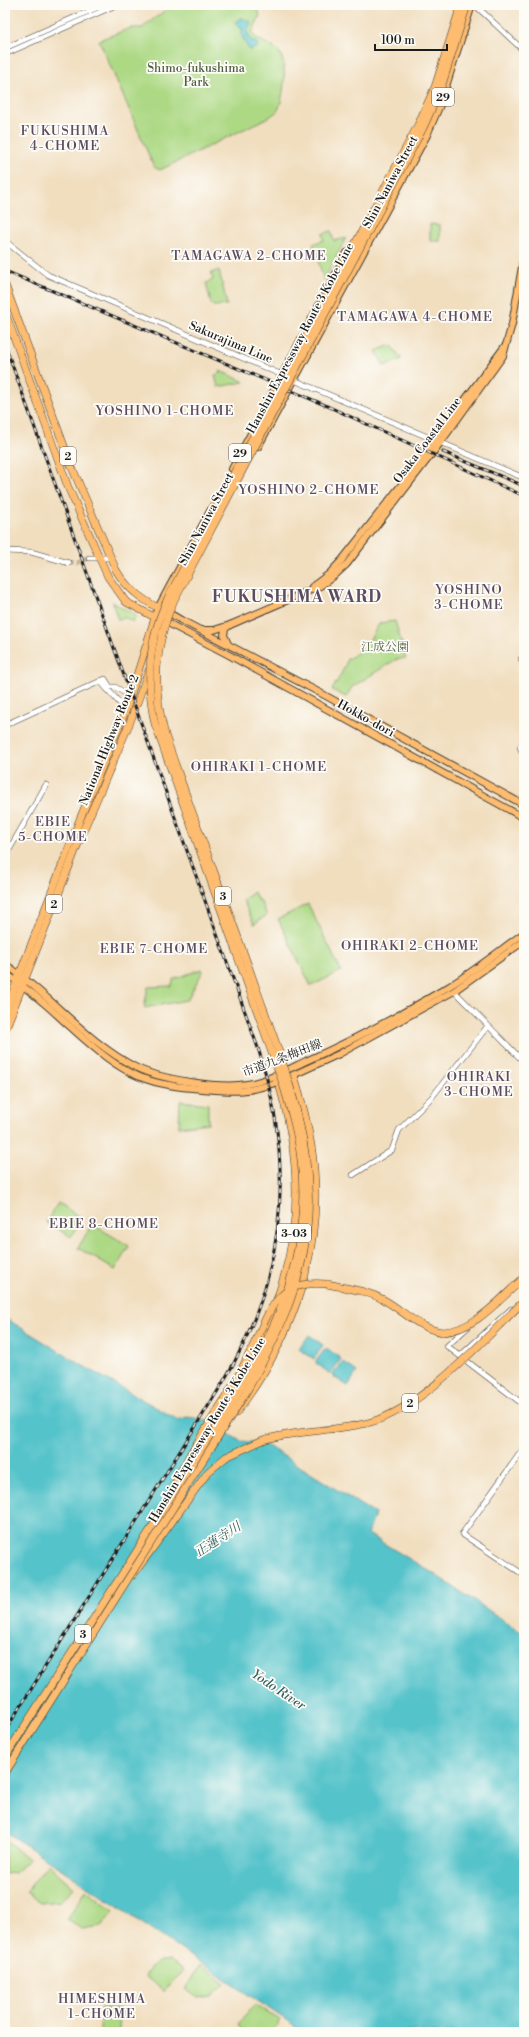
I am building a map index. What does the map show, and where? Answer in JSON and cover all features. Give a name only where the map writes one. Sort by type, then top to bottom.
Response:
[{"type":"highway","name":"Hanshin Expressway Route 3 Kobe Line","points":[[5,1757],[161,1512],[215,1436],[259,1357],[285,1300],[293,1276],[300,1242],[302,1181],[297,1139],[282,1081],[155,724],[149,688],[151,652],[160,616],[168,598],[418,125],[437,81],[461,5]]},
{"type":"highway","name":"Hanshin Expressway Route 3 Kobe Line","points":[[5,1774],[126,1584],[215,1436],[265,1358],[290,1304],[299,1278],[306,1244],[308,1216],[309,1180],[303,1137],[288,1079],[165,735],[159,711],[156,687],[158,648],[165,622],[174,600],[424,128],[443,81],[467,5]]},
{"type":"highway","name":"2","points":[[5,284],[72,466],[117,573],[126,585],[137,595],[169,613]]},
{"type":"highway","name":"2","points":[[5,312],[68,487],[112,584],[126,602],[154,618],[164,621]]},
{"type":"highway","name":"2","points":[[154,618],[158,608]]},
{"type":"highway","name":"National Highway Route 2","points":[[5,1012],[21,980],[130,722],[146,680],[164,621],[169,613]]},
{"type":"highway","name":"National Highway Route 2","points":[[5,1030],[21,980],[82,814],[126,710],[154,618]]},
{"type":"highway","points":[[215,1436],[249,1396],[272,1359],[304,1284],[312,1248],[316,1204],[313,1161],[302,1102],[294,1075]]},
{"type":"highway","name":"3-03","points":[[215,1436],[259,1345],[285,1279],[295,1225],[296,1178],[293,1149],[277,1078]]},
{"type":"highway","points":[[161,1512],[192,1451],[241,1371],[269,1311],[279,1298],[288,1290],[300,1285],[311,1283],[361,1291],[382,1299],[420,1325],[443,1332],[457,1330],[471,1323],[524,1278]]},
{"type":"highway","name":"2","points":[[126,1584],[143,1564],[200,1481],[226,1457],[250,1444],[279,1435],[360,1425],[388,1416],[412,1402],[436,1383],[524,1301]]},
{"type":"main road","name":"Shin Naniwa Street","points":[[158,608],[412,132],[428,98],[457,5]]},
{"type":"main road","name":"Shin Naniwa Street","points":[[169,613],[294,380],[311,353],[427,135],[443,97],[474,5]]},
{"type":"main road","name":"Osaka Coastal Line","points":[[202,630],[214,630],[230,625],[325,583],[343,568],[438,441],[495,369],[503,356],[512,324],[524,255]]},
{"type":"main road","name":"Hokko-dori","points":[[169,613],[524,806]]},
{"type":"main road","points":[[164,621],[233,657],[524,818]]},
{"type":"main road","points":[[228,644],[224,635],[225,629],[230,625]]},
{"type":"main road","name":"市道九条梅田線","points":[[5,964],[99,1052],[119,1066],[140,1077],[178,1087],[236,1091],[254,1090],[335,1049],[448,987],[524,933]]},
{"type":"main road","name":"市道九条梅田線","points":[[277,1078],[294,1075],[339,1054],[454,991],[524,941]]},
{"type":"main road","name":"市道九条梅田線","points":[[5,973],[21,980]]},
{"type":"street","points":[[5,54],[103,5]]},
{"type":"street","points":[[5,48],[116,5]]},
{"type":"street","points":[[474,5],[524,51]]},
{"type":"street","name":"Sakurajima Line","points":[[5,241],[48,275],[524,478]]},
{"type":"street","points":[[5,551],[31,552],[69,564]]},
{"type":"street","points":[[89,558],[111,558]]},
{"type":"street","points":[[102,680],[110,687],[115,687],[130,696]]},
{"type":"street","points":[[102,680],[126,710]]},
{"type":"street","points":[[5,725],[102,680]]},
{"type":"street","points":[[524,743],[520,747],[524,756]]},
{"type":"street","points":[[5,857],[46,785]]},
{"type":"street","points":[[454,991],[487,1027],[521,1060]]},
{"type":"street","points":[[353,1175],[394,1148],[400,1130],[432,1097],[487,1027]]},
{"type":"street","points":[[524,1275],[447,1346],[524,1405]]},
{"type":"street","points":[[460,1356],[524,1298]]},
{"type":"street","points":[[524,1448],[462,1534],[524,1575]]},
{"type":"green space","name":"Shimo-fukushima Park","points":[[172,5],[256,5],[260,15],[252,33],[254,36],[277,50],[281,55],[283,61],[284,79],[280,104],[277,111],[271,116],[160,170],[154,167],[99,40],[131,28],[142,28]]},
{"type":"green space","points":[[430,224],[440,225],[440,241],[430,241]]},
{"type":"green space","points":[[331,231],[334,241],[346,238],[324,280],[313,244],[324,240],[322,234]]},
{"type":"green space","points":[[219,270],[227,305],[213,306],[211,304],[206,283],[213,280],[211,273]]},
{"type":"green space","points":[[391,345],[401,358],[400,360],[384,366],[376,351]]},
{"type":"green space","points":[[220,371],[244,382],[218,387],[215,375],[221,373]]},
{"type":"green space","points":[[112,602],[136,615],[133,622],[124,617],[118,620]]},
{"type":"green space","name":"江成公園","points":[[395,621],[406,658],[395,660],[352,687],[346,697],[332,690],[345,667],[347,659],[363,648],[380,623]]},
{"type":"green space","points":[[254,892],[258,901],[260,900],[267,915],[254,924],[243,900]]},
{"type":"green space","points":[[308,904],[341,971],[311,986],[278,919]]},
{"type":"green space","points":[[202,969],[203,971],[187,1000],[144,1008],[148,987],[171,986],[174,979]]},
{"type":"green space","points":[[180,1101],[208,1104],[208,1123],[179,1127]]},
{"type":"green space","points":[[58,1203],[82,1218],[71,1237],[46,1222]]},
{"type":"green space","points":[[92,1224],[129,1246],[115,1270],[78,1248]]},
{"type":"green space","points":[[5,1839],[29,1860],[15,1873],[5,1874]]},
{"type":"green space","points":[[48,1864],[74,1888],[60,1901],[41,1903],[26,1892]]},
{"type":"green space","points":[[86,1890],[114,1912],[101,1926],[82,1929],[67,1920]]},
{"type":"green space","points":[[160,1961],[171,1961],[183,1970],[164,1992],[145,1976],[152,1966]]},
{"type":"green space","points":[[200,1965],[225,1983],[212,1996],[198,1998],[185,1989]]},
{"type":"green space","points":[[255,2005],[280,2020],[273,2032],[243,2032],[238,2024]]},
{"type":"green space","points":[[101,2008],[120,2009],[119,2032],[100,2032]]},
{"type":"water","points":[[242,18],[251,22],[247,32],[251,40],[257,43],[258,47],[249,50],[241,34],[243,29],[239,28],[235,22]]},
{"type":"water","points":[[5,1318],[78,1363],[178,1420],[187,1417],[207,1420],[240,1441],[263,1443],[375,1514],[368,1534],[431,1572],[524,1634],[524,2032],[304,2032],[5,1831]]},
{"type":"water","points":[[309,1335],[323,1345],[314,1359],[299,1349]]},
{"type":"water","points":[[325,1349],[328,1349],[341,1359],[331,1373],[316,1363]]},
{"type":"water","points":[[343,1362],[357,1372],[348,1386],[334,1377],[333,1374]]},
{"type":"tunnel","points":[[69,563],[77,563],[89,558]]},
{"type":"railway","points":[[5,271],[325,405],[524,496]]},
{"type":"railway","points":[[5,345],[258,1048],[270,1092],[277,1135],[280,1178],[278,1220],[272,1262],[260,1303],[243,1344],[222,1384],[5,1731]]},
{"type":"railway","points":[[443,452],[524,486]]},
{"type":"district","name":"FUKUSHIMA 4-CHOME","points":[[65,138]]},
{"type":"district","name":"TAMAGAWA 2-CHOME","points":[[249,255]]},
{"type":"district","name":"TAMAGAWA 4-CHOME","points":[[415,316]]},
{"type":"district","name":"YOSHINO 1-CHOME","points":[[165,410]]},
{"type":"district","name":"YOSHINO 2-CHOME","points":[[309,489]]},
{"type":"district","name":"FUKUSHIMA WARD","points":[[297,596]]},
{"type":"district","name":"YOSHINO 3-CHOME","points":[[469,596]]},
{"type":"district","name":"OHIRAKI 1-CHOME","points":[[259,766]]},
{"type":"district","name":"EBIE 5-CHOME","points":[[53,828]]},
{"type":"district","name":"OHIRAKI 2-CHOME","points":[[410,945]]},
{"type":"district","name":"EBIE 7-CHOME","points":[[154,948]]},
{"type":"district","name":"OHIRAKI 3-CHOME","points":[[479,1084]]},
{"type":"district","name":"EBIE 8-CHOME","points":[[104,1223]]},
{"type":"district","name":"HIMESHIMA 1-CHOME","points":[[102,2006]]},
{"type":"water label","name":"正蓮寺川","points":[[217,1539]]},
{"type":"water label","name":"Yodo River","points":[[279,1689]]}]
